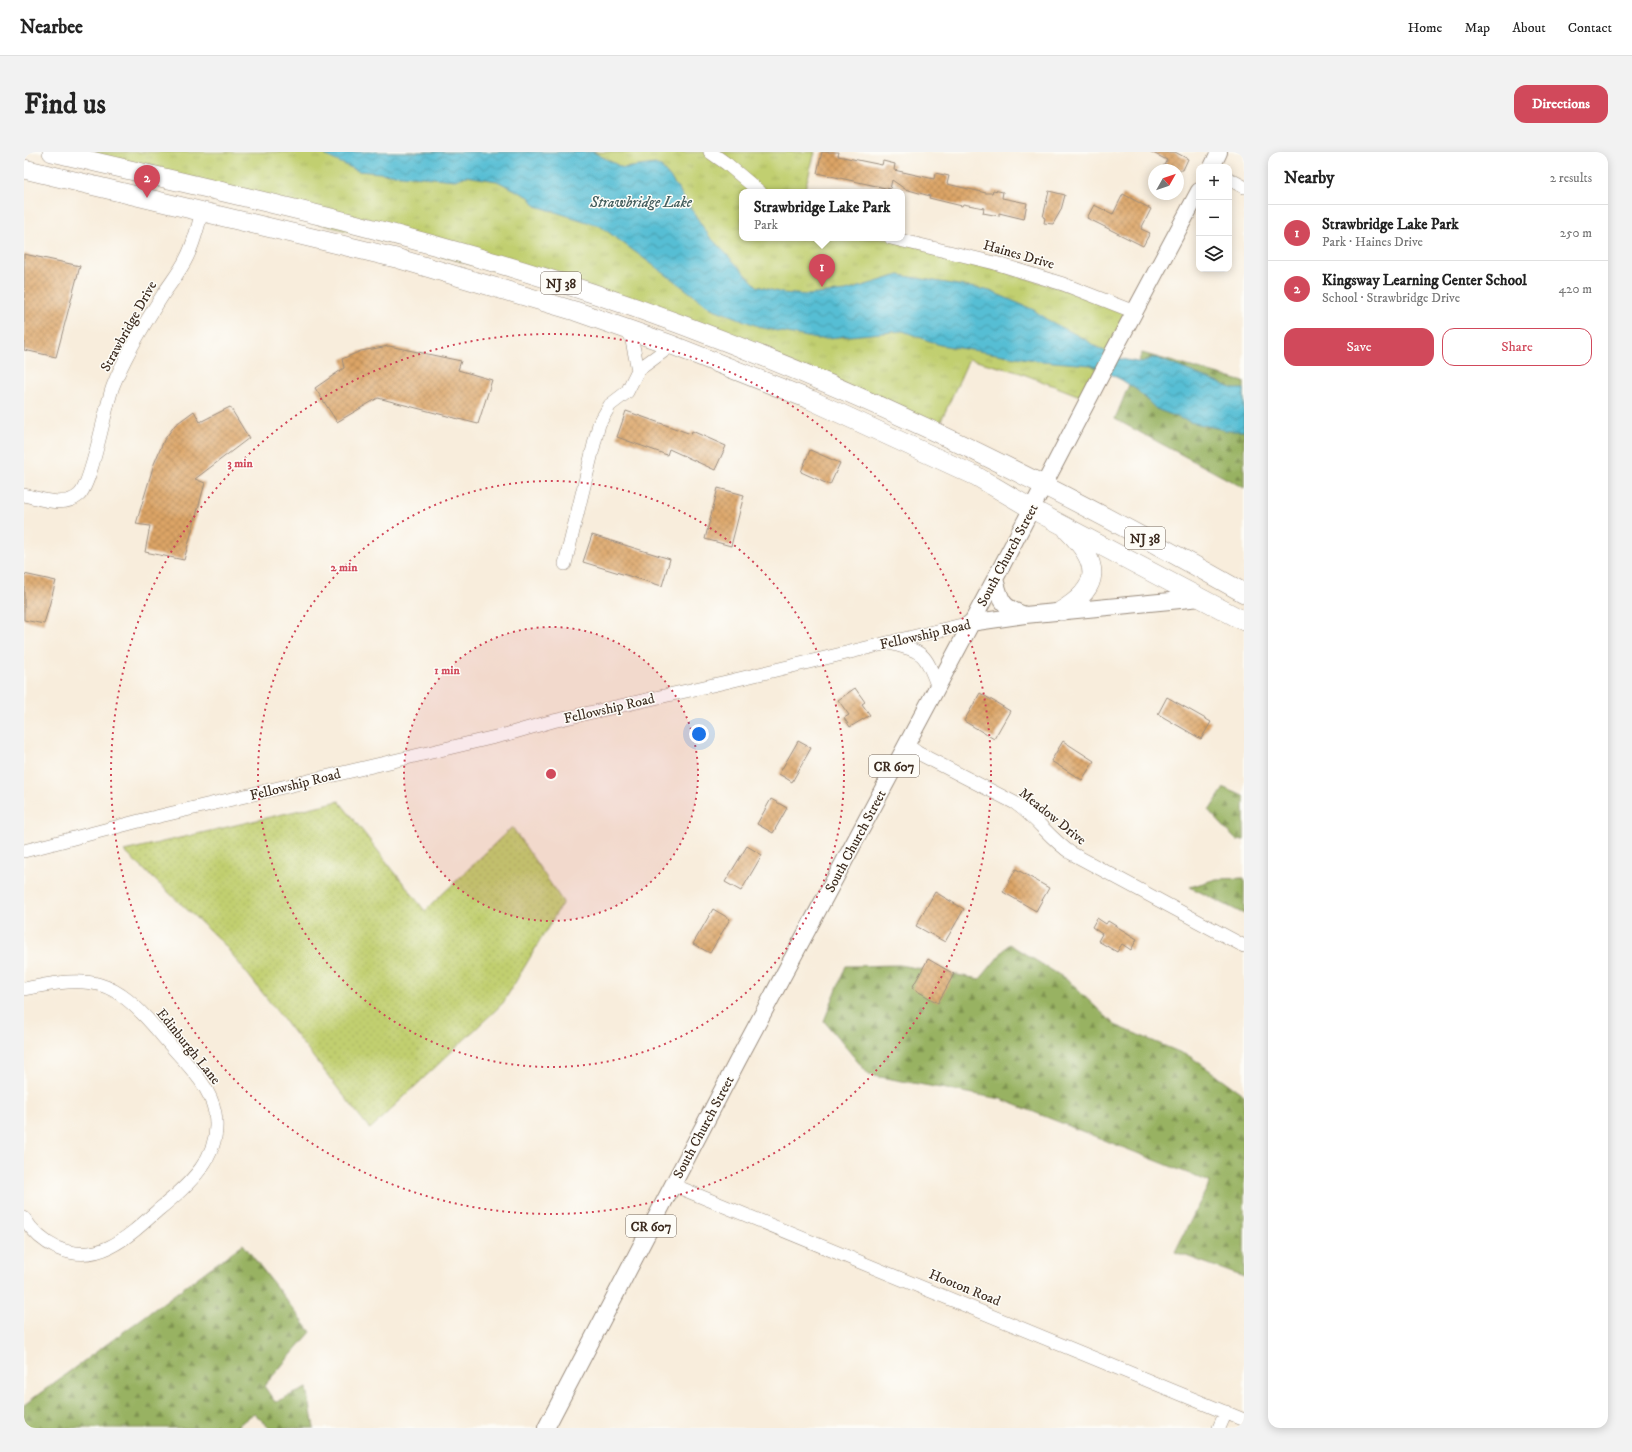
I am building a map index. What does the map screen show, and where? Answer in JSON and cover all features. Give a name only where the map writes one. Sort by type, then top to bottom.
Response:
[{"type":"highway","name":"NJ 38","points":[[52,152],[378,229],[500,264],[593,293],[718,338],[834,385],[1045,484],[1244,593]]},
{"type":"highway","name":"NJ 38","points":[[24,170],[396,258],[529,296],[672,345],[811,400],[901,440],[976,476],[1032,509],[1244,621]]},
{"type":"highway","points":[[1060,524],[1082,547],[1088,556],[1092,572],[1088,588],[1078,601],[1061,611]]},
{"type":"highway","points":[[1201,598],[1224,597],[1244,600]]},
{"type":"main road","points":[[1213,164],[1219,152]]},
{"type":"main road","name":"South Church Street","points":[[546,1428],[673,1184],[970,623],[995,579],[1102,372],[1196,197]]},
{"type":"main road","points":[[995,579],[1000,597],[1009,609],[1025,615]]},
{"type":"main road","name":"Fellowship Road","points":[[970,623],[1061,611],[1201,598]]},
{"type":"street","points":[[710,152],[727,164],[756,189]]},
{"type":"street","points":[[1232,181],[1244,187]]},
{"type":"street","name":"Strawbridge Drive","points":[[24,495],[58,503],[78,496],[82,491],[94,461],[107,406],[120,369],[163,295],[186,260],[202,211]]},
{"type":"street","name":"Haines Drive","points":[[903,241],[995,263],[1063,284],[1127,309],[1135,310]]},
{"type":"street","points":[[630,331],[638,370]]},
{"type":"street","points":[[565,564],[599,424],[610,404],[627,392],[638,370],[672,345]]},
{"type":"street","name":"Fellowship Road","points":[[24,851],[143,820],[508,734],[553,720],[726,682],[970,623]]},
{"type":"street","points":[[888,642],[916,650],[924,656],[930,665],[938,685]]},
{"type":"street","name":"Meadow Drive","points":[[906,744],[918,753],[1015,803],[1028,812],[1060,845],[1077,856],[1244,946]]},
{"type":"street","name":"Edinburgh Lane","points":[[24,989],[79,980],[107,986],[120,994],[156,1029],[201,1083],[210,1096],[215,1111],[217,1125],[215,1142],[210,1156],[200,1169],[148,1219],[108,1248],[87,1254],[65,1252],[38,1237],[24,1218]]},
{"type":"street","name":"Hooton Road","points":[[673,1184],[1244,1420]]},
{"type":"street","points":[[1219,1428],[1226,1412]]},
{"type":"green space","points":[[52,152],[815,152],[805,189],[739,189],[739,241],[899,241],[1135,310],[1088,399],[1018,372],[969,359],[936,432],[635,308]]},
{"type":"green space","points":[[1142,353],[1244,382],[1244,488],[1115,419]]},
{"type":"green space","points":[[1224,788],[1244,796],[1244,840],[1237,841],[1209,811]]},
{"type":"green space","points":[[339,801],[425,911],[512,827],[563,902],[503,1003],[370,1129],[223,943],[124,851]]},
{"type":"green space","points":[[1244,878],[1244,914],[1190,887],[1216,879]]},
{"type":"green space","points":[[1009,944],[1066,979],[1115,1025],[1191,1057],[1244,1095],[1244,1277],[1175,1252],[1210,1182],[1001,1099],[869,1075],[824,1021],[846,966],[899,965],[980,979]]},
{"type":"green space","points":[[243,1244],[311,1332],[264,1386],[275,1402],[307,1388],[314,1428],[269,1428],[254,1413],[235,1428],[24,1428],[24,1405]]},
{"type":"water","name":"Strawbridge Lake","points":[[325,152],[593,152],[623,168],[655,164],[660,166],[672,180],[709,236],[757,286],[782,293],[808,295],[846,291],[899,275],[990,291],[1034,310],[1046,319],[1088,341],[1094,346],[1121,359],[1142,363],[1152,358],[1157,358],[1234,389],[1244,389],[1244,431],[1229,431],[1190,422],[1156,409],[1137,390],[1122,380],[1091,365],[1041,361],[940,345],[903,331],[817,339],[763,328],[711,308],[600,226],[536,206],[529,197],[497,181],[466,176],[455,180],[358,171],[326,156]]},
{"type":"building","points":[[822,152],[839,152],[838,156],[882,165],[883,161],[895,164],[894,170],[934,179],[935,173],[949,176],[947,184],[986,193],[992,193],[993,190],[1003,192],[1002,198],[1027,203],[1024,219],[999,213],[999,216],[983,213],[984,208],[963,204],[962,206],[929,198],[930,196],[905,189],[892,180],[890,189],[817,173]]},
{"type":"building","points":[[1151,152],[1175,152],[1188,159],[1184,168],[1184,164],[1165,164],[1167,160]]},
{"type":"building","points":[[1049,191],[1065,195],[1061,210],[1053,224],[1044,223],[1045,218],[1043,217]]},
{"type":"building","points":[[1123,194],[1151,209],[1141,229],[1150,233],[1143,246],[1087,218],[1094,205],[1113,214]]},
{"type":"building","points":[[24,254],[80,266],[56,357],[24,350]]},
{"type":"building","points":[[389,346],[461,361],[458,370],[492,380],[478,424],[378,398],[337,422],[315,388],[344,368],[342,359],[361,351]]},
{"type":"building","points":[[230,407],[249,438],[195,479],[205,483],[184,560],[145,552],[150,526],[136,524],[154,464],[164,440],[175,425],[194,411],[200,422]]},
{"type":"building","points":[[626,411],[691,434],[692,431],[726,446],[715,470],[669,449],[667,455],[617,437]]},
{"type":"building","points":[[810,450],[840,463],[830,485],[801,472]]},
{"type":"building","points":[[718,488],[744,495],[731,546],[705,539]]},
{"type":"building","points":[[592,535],[670,559],[662,586],[583,562]]},
{"type":"building","points":[[24,574],[56,581],[44,624],[24,620]]},
{"type":"building","points":[[855,688],[865,702],[862,704],[870,715],[850,727],[844,718],[849,715],[838,700]]},
{"type":"building","points":[[980,693],[1010,711],[994,739],[964,721]]},
{"type":"building","points":[[1167,697],[1211,722],[1201,739],[1158,714]]},
{"type":"building","points":[[798,741],[811,748],[792,782],[779,774]]},
{"type":"building","points":[[1063,741],[1094,761],[1082,780],[1051,761]]},
{"type":"building","points":[[771,799],[787,808],[773,833],[757,824]]},
{"type":"building","points":[[747,846],[762,855],[741,891],[725,882]]},
{"type":"building","points":[[1016,869],[1049,888],[1036,911],[1003,892]]},
{"type":"building","points":[[935,892],[964,909],[945,942],[916,926]]},
{"type":"building","points":[[713,909],[730,919],[710,953],[693,944]]},
{"type":"building","points":[[1097,918],[1106,924],[1108,921],[1137,939],[1131,950],[1122,944],[1117,952],[1098,941],[1102,934],[1092,927]]},
{"type":"building","points":[[928,959],[954,974],[938,1003],[912,988]]},
{"type":"place","name":"Kingsway Learning Center School","points":[[147,198]]},
{"type":"place","name":"Strawbridge Lake Park","points":[[822,287]]}]
